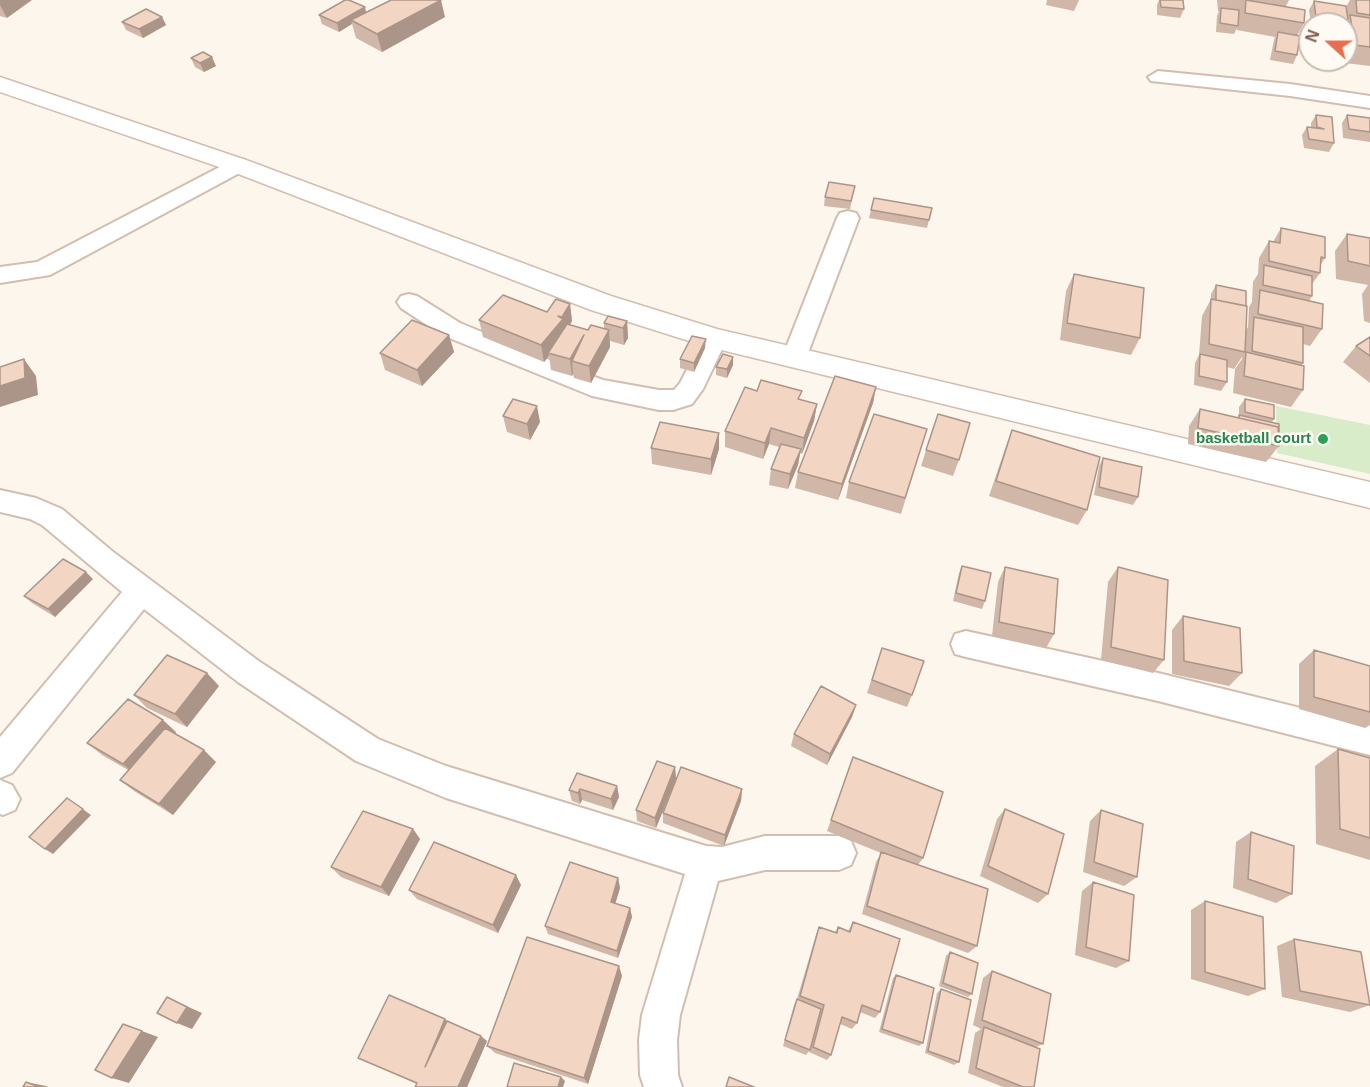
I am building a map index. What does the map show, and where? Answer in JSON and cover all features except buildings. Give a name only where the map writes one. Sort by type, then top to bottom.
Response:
[{"type":"street","points":[[1158,77],[1290,90],[1370,102]]},
{"type":"street","points":[[0,84],[237,165],[602,303],[715,339],[1370,495]]},
{"type":"street","points":[[0,276],[50,265],[237,165]]},
{"type":"street","points":[[794,358],[848,218]]},
{"type":"street","points":[[409,302],[451,328],[553,372],[601,389],[659,400],[683,397],[690,389],[715,339]]},
{"type":"street","points":[[0,501],[36,509],[52,517],[141,590],[249,672],[367,750],[486,795],[706,863],[722,864],[765,853],[839,853]]},
{"type":"street","points":[[0,762],[141,590]]},
{"type":"street","points":[[966,644],[1169,690],[1370,740]]},
{"type":"street","points":[[663,1087],[659,1075],[658,1040],[661,1015],[668,984],[706,863]]},
{"type":"green space","name":"basketball court","points":[[1276,406],[1370,425],[1370,474],[1277,453]]},
{"type":"place","name":"basketball court","points":[[1323,439]]}]
